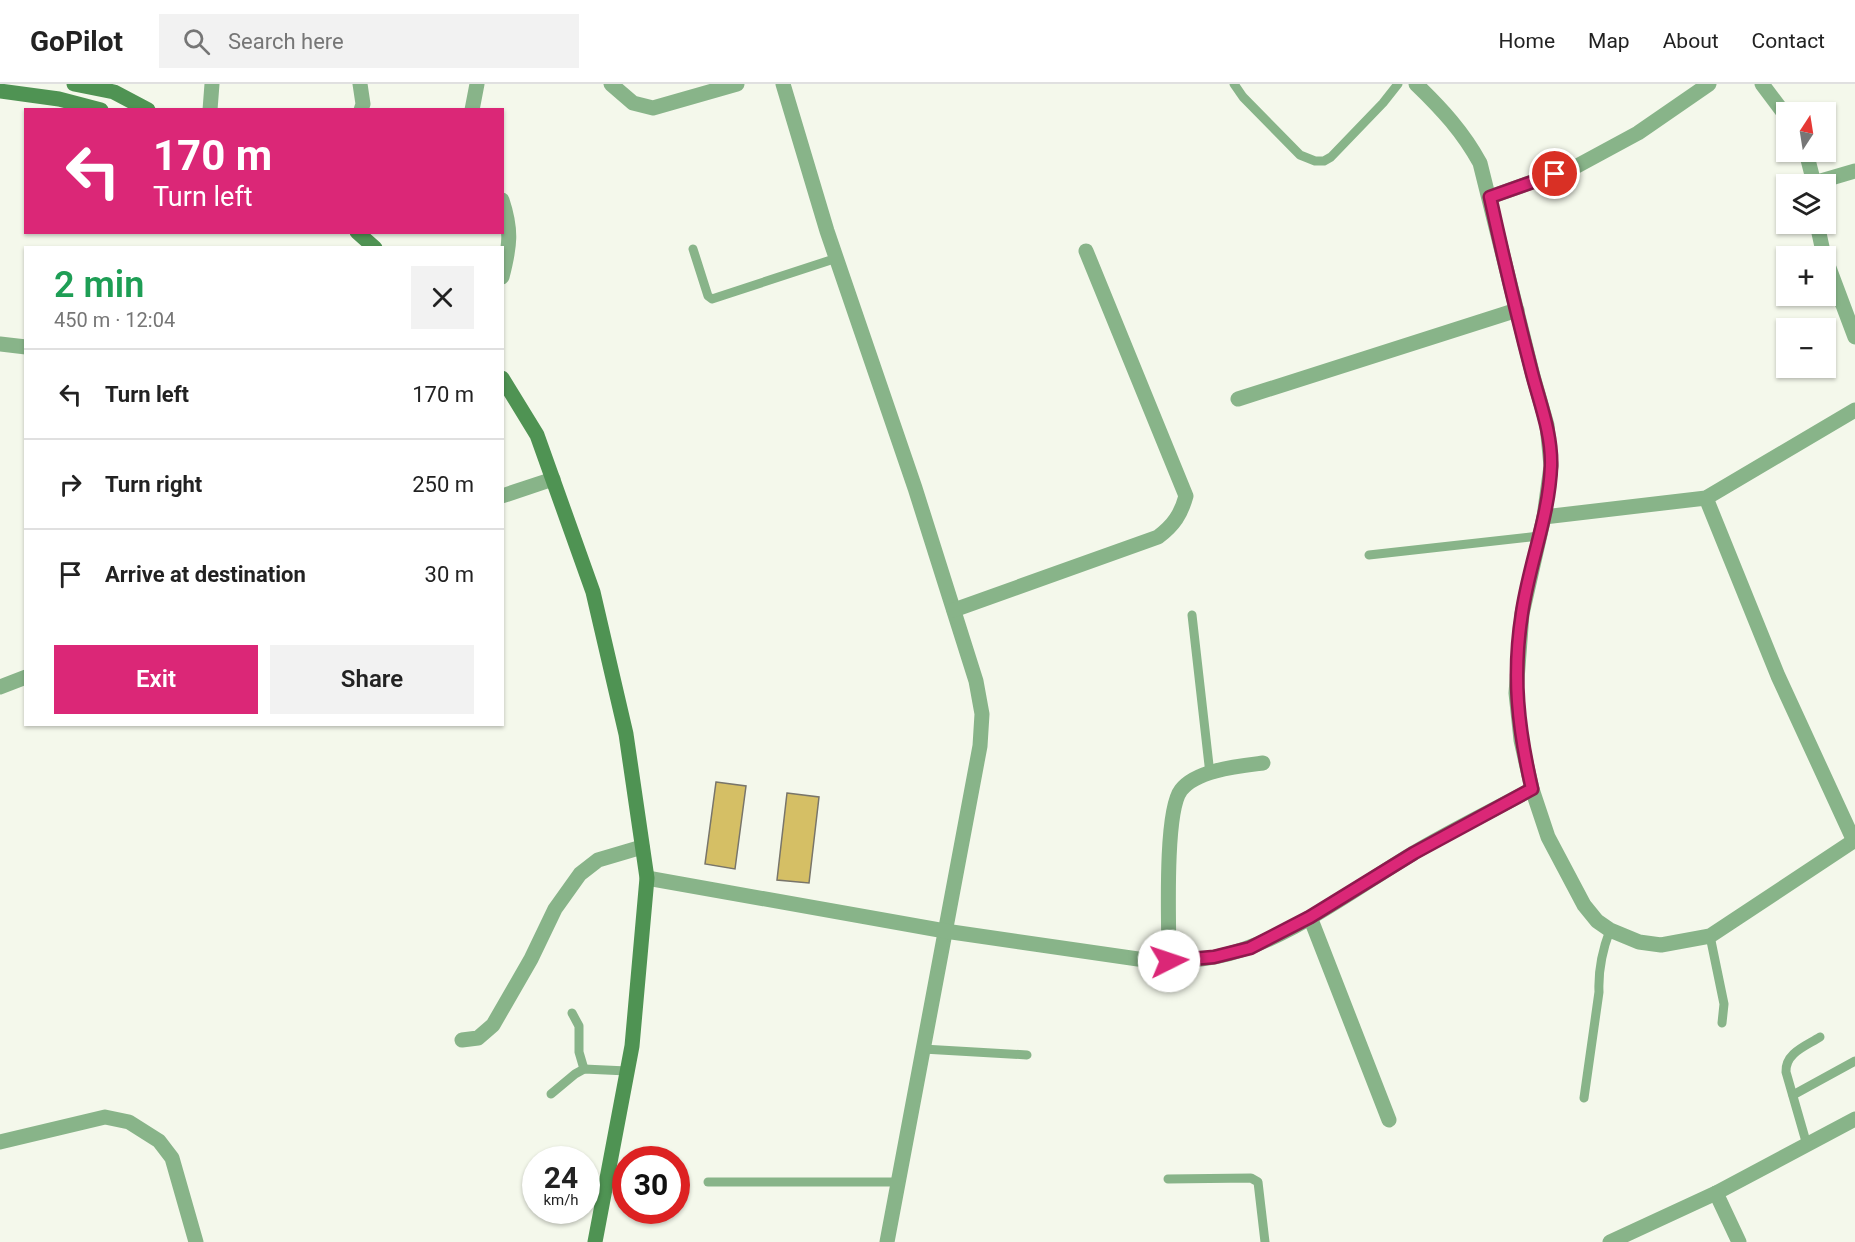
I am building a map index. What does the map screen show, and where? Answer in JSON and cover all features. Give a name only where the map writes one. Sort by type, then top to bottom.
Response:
[{"type":"street","points":[[74,84],[114,92],[144,108]]},
{"type":"street","points":[[210,108],[212,84]]},
{"type":"street","points":[[360,84],[362,108]]},
{"type":"street","points":[[472,108],[477,84]]},
{"type":"street","points":[[611,84],[633,103],[653,108],[735,84]]},
{"type":"street","points":[[783,84],[837,258],[954,610],[976,681],[982,714],[980,746],[887,1242]]},
{"type":"street","points":[[1416,84],[1450,117],[1468,141],[1480,164],[1547,425],[1551,466],[1544,517],[1522,614],[1516,693],[1521,740],[1532,789],[1548,837],[1584,905],[1597,921],[1610,930],[1639,942],[1661,945],[1710,936],[1855,840],[1778,676],[1706,498]]},
{"type":"street","points":[[1490,197],[1577,166],[1638,133],[1709,84]]},
{"type":"street","points":[[1762,84],[1776,103]]},
{"type":"street","points":[[0,91],[59,99],[93,108]]},
{"type":"street","points":[[1836,177],[1855,171]]},
{"type":"street","points":[[504,206],[509,222],[508,254],[504,269]]},
{"type":"street","points":[[359,234],[373,246]]},
{"type":"street","points":[[954,610],[1158,537],[1169,529],[1181,514],[1186,495],[1086,251]]},
{"type":"street","points":[[1836,287],[1855,337]]},
{"type":"street","points":[[1238,399],[1517,310]]},
{"type":"street","points":[[0,344],[24,347]]},
{"type":"street","points":[[504,381],[537,435],[593,591],[626,734],[646,878],[632,1046],[595,1242]]},
{"type":"street","points":[[1544,517],[1706,498],[1855,410]]},
{"type":"street","points":[[504,495],[553,479]]},
{"type":"street","points":[[0,687],[24,678]]},
{"type":"street","points":[[1169,961],[1172,809],[1181,790],[1196,778],[1232,767],[1263,763]]},
{"type":"street","points":[[646,878],[945,931],[1138,959],[1169,961],[1214,957],[1250,948],[1310,917],[1414,853],[1532,789]]},
{"type":"street","points":[[462,1040],[478,1038],[493,1025],[531,959],[555,909],[580,874],[598,860],[642,848]]},
{"type":"street","points":[[1310,917],[1389,1120]]},
{"type":"street","points":[[0,1142],[105,1118],[129,1122],[159,1141],[172,1158],[196,1242]]},
{"type":"street","points":[[1610,1242],[1716,1193],[1855,1119]]},
{"type":"street","points":[[1716,1193],[1739,1242]]},
{"type":"lane","points":[[1233,84],[1300,155],[1315,161],[1324,161],[1339,149],[1398,84]]},
{"type":"lane","points":[[693,249],[708,296],[712,299],[837,258]]},
{"type":"lane","points":[[1369,555],[1539,536]]},
{"type":"lane","points":[[1192,615],[1210,774]]},
{"type":"lane","points":[[1584,1098],[1599,992],[1598,975],[1601,955],[1610,930]]},
{"type":"lane","points":[[1710,936],[1724,1005],[1722,1023]]},
{"type":"lane","points":[[572,1013],[579,1026],[579,1052],[584,1069]]},
{"type":"lane","points":[[1807,1145],[1785,1064],[1789,1057],[1820,1037]]},
{"type":"lane","points":[[923,1049],[1028,1055]]},
{"type":"lane","points":[[1792,1095],[1855,1061]]},
{"type":"lane","points":[[551,1094],[584,1069],[627,1071]]},
{"type":"lane","points":[[1168,1179],[1251,1178],[1258,1182],[1265,1242]]},
{"type":"lane","points":[[708,1182],[898,1182]]},
{"type":"building","points":[[716,782],[746,786],[735,869],[705,864]]},
{"type":"building","points":[[787,793],[819,797],[809,883],[777,880]]},
{"type":"route","points":[[1169,961],[1214,957],[1250,948],[1310,917],[1414,853],[1532,789],[1521,740],[1516,693],[1522,614],[1544,517],[1551,466],[1547,425],[1490,197],[1555,174]]}]
